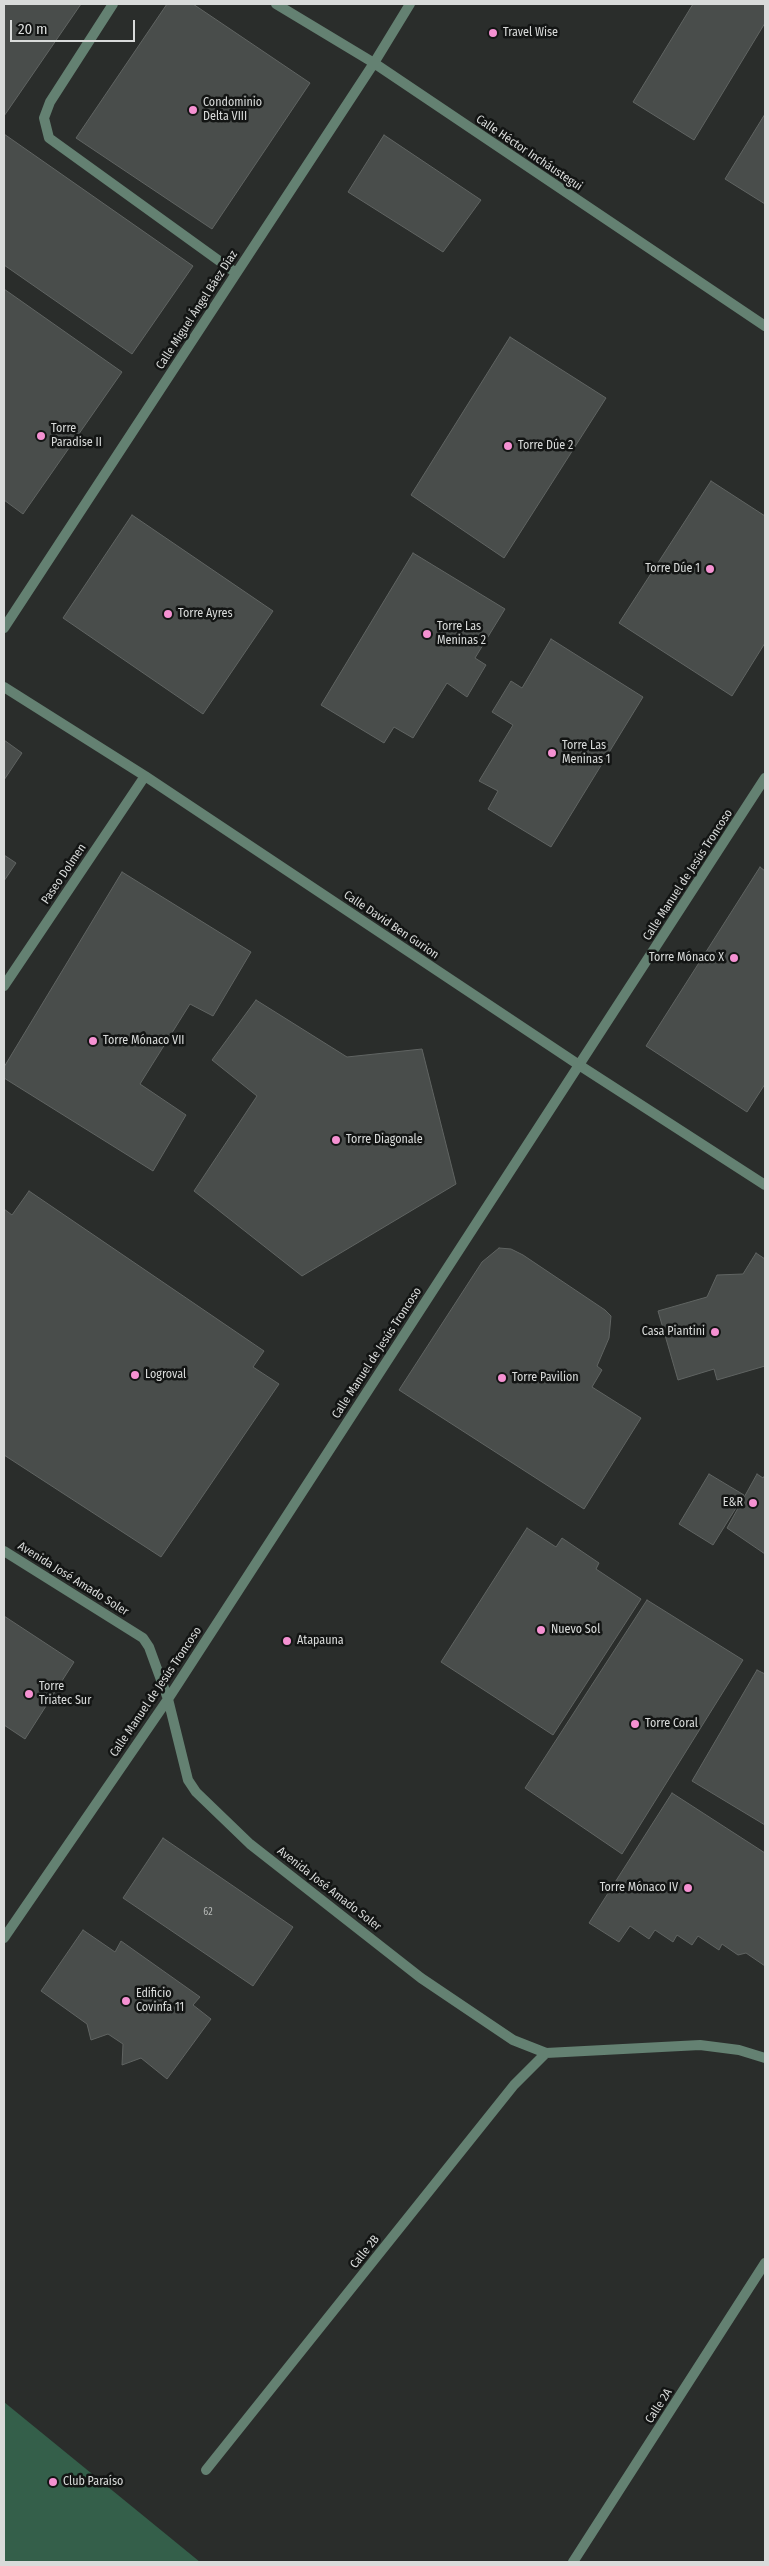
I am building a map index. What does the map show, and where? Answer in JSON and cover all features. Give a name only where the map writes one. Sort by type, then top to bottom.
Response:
[{"type":"street","points":[[113,4],[50,102],[44,118],[49,138],[236,273]]},
{"type":"street","name":"Calle Héctor Incháustegui","points":[[276,4],[374,63],[765,326]]},
{"type":"street","name":"Calle Miguel Ángel Báez Díaz","points":[[4,628],[374,63],[410,4]]},
{"type":"street","name":"Calle David Ben Gurion","points":[[4,687],[145,776],[579,1065],[765,1185]]},
{"type":"street","name":"Paseo Dolmen","points":[[4,986],[145,776]]},
{"type":"street","name":"Calle Manuel de Jesús Troncoso","points":[[4,1938],[168,1699],[765,778]]},
{"type":"street","name":"Avenida José Amado Soler","points":[[4,1550],[143,1638],[149,1647],[168,1699],[188,1780],[196,1792],[250,1844],[421,1978],[513,2040],[546,2053],[700,2046],[739,2050],[765,2058]]},
{"type":"street","name":"Calle 2B","points":[[206,2470],[508,2093],[546,2053]]},
{"type":"street","name":"Calle 2A","points":[[573,2562],[765,2263]]},
{"type":"green space","name":"Club Paraíso","points":[[4,2402],[200,2562],[4,2562]]},
{"type":"building","points":[[4,4],[81,4],[4,116]]},
{"type":"building","name":"Condominio Delta VIII","points":[[167,4],[193,4],[310,83],[212,229],[76,138]]},
{"type":"building","points":[[693,4],[765,4],[765,23],[694,140],[633,102]]},
{"type":"building","points":[[765,114],[765,204],[725,179]]},
{"type":"building","points":[[4,134],[193,266],[132,354],[4,265]]},
{"type":"building","points":[[384,135],[481,200],[443,252],[348,192]]},
{"type":"building","name":"Torre Paradise II","points":[[4,289],[122,372],[23,514],[4,500]]},
{"type":"building","name":"Torre Dúe 2","points":[[510,337],[606,398],[504,558],[411,495]]},
{"type":"building","name":"Torre Dúe 1","points":[[711,481],[765,516],[765,643],[732,696],[619,623]]},
{"type":"building","name":"Torre Ayres","points":[[132,515],[273,611],[203,714],[63,618]]},
{"type":"building","name":"Torre Las Meninas 2","points":[[413,553],[505,609],[475,658],[486,665],[467,697],[447,683],[413,738],[394,727],[384,743],[321,705]]},
{"type":"building","name":"Torre Las Meninas 1","points":[[551,639],[643,697],[551,847],[488,809],[498,791],[479,781],[513,725],[492,712],[511,681],[522,688]]},
{"type":"building","points":[[4,740],[22,753],[4,780]]},
{"type":"building","points":[[4,855],[16,863],[4,881]]},
{"type":"building","name":"Torre Mónaco X","points":[[760,867],[765,871],[765,1084],[747,1112],[646,1046]]},
{"type":"building","name":"Torre Mónaco VII","points":[[122,872],[251,952],[213,1016],[190,1004],[140,1084],[186,1115],[153,1171],[4,1078],[4,1067]]},
{"type":"building","name":"Torre Diagonale","points":[[256,1000],[347,1057],[422,1049],[456,1184],[302,1276],[194,1191],[257,1096],[212,1060]]},
{"type":"building","name":"Logroval","points":[[29,1191],[264,1351],[253,1367],[279,1384],[161,1557],[4,1455],[4,1209],[12,1215]]},
{"type":"building","name":"Torre Pavilion","points":[[499,1248],[511,1249],[523,1255],[605,1310],[611,1316],[609,1338],[597,1366],[602,1370],[592,1387],[641,1418],[584,1509],[399,1390],[482,1262]]},
{"type":"building","name":"Casa Piantini","points":[[756,1253],[765,1259],[765,1366],[717,1380],[714,1369],[678,1380],[658,1311],[707,1297],[717,1275],[743,1274]]},
{"type":"building","points":[[709,1474],[744,1495],[713,1545],[679,1524]]},
{"type":"building","name":"E&R","points":[[757,1474],[763,1478],[765,1475],[765,1554],[727,1528]]},
{"type":"building","name":"Nuevo Sol","points":[[527,1528],[556,1547],[562,1538],[599,1563],[596,1569],[641,1599],[553,1735],[441,1662]]},
{"type":"building","name":"Torre Coral","points":[[647,1600],[743,1660],[622,1854],[525,1788]]},
{"type":"building","name":"Torre Triatec Sur","points":[[4,1616],[74,1662],[25,1739],[4,1725]]},
{"type":"building","points":[[757,1670],[765,1674],[765,1825],[692,1781]]},
{"type":"building","name":"Torre Mónaco IV","points":[[672,1793],[765,1853],[765,1966],[746,1953],[738,1955],[722,1944],[719,1950],[698,1936],[692,1945],[677,1935],[673,1942],[655,1930],[649,1939],[630,1926],[619,1942],[589,1923]]},
{"type":"building","points":[[163,1838],[293,1927],[253,1986],[123,1898]]},
{"type":"building","name":"Edificio Covinfa 11","points":[[83,1930],[115,1952],[121,1941],[200,1997],[193,2005],[211,2019],[167,2079],[141,2058],[122,2065],[123,2044],[108,2034],[91,2040],[87,2024],[41,1991]]},
{"type":"place","name":"Travel Wise","points":[[493,33]]},
{"type":"place","name":"Condominio Delta VIII","points":[[193,110]]},
{"type":"place","name":"Torre Paradise II","points":[[41,436]]},
{"type":"place","name":"Torre Dúe 2","points":[[508,446]]},
{"type":"place","name":"Torre Dúe 1","points":[[710,569]]},
{"type":"place","name":"Torre Ayres","points":[[168,614]]},
{"type":"place","name":"Torre Las Meninas 2","points":[[427,634]]},
{"type":"place","name":"Torre Las Meninas 1","points":[[552,753]]},
{"type":"place","name":"Torre Mónaco X","points":[[734,958]]},
{"type":"place","name":"Torre Mónaco VII","points":[[93,1041]]},
{"type":"place","name":"Torre Diagonale","points":[[336,1140]]},
{"type":"place","name":"Casa Piantini","points":[[715,1332]]},
{"type":"place","name":"Logroval","points":[[135,1375]]},
{"type":"place","name":"Torre Pavilion","points":[[502,1378]]},
{"type":"place","name":"E&R","points":[[753,1503]]},
{"type":"place","name":"Nuevo Sol","points":[[541,1630]]},
{"type":"place","name":"Atapauna","points":[[287,1641]]},
{"type":"place","name":"Torre Triatec Sur","points":[[29,1694]]},
{"type":"place","name":"Torre Coral","points":[[635,1724]]},
{"type":"place","name":"Torre Mónaco IV","points":[[688,1888]]},
{"type":"place","name":"Edificio Covinfa 11","points":[[126,2001]]},
{"type":"place","name":"Club Paraíso","points":[[53,2482]]}]
